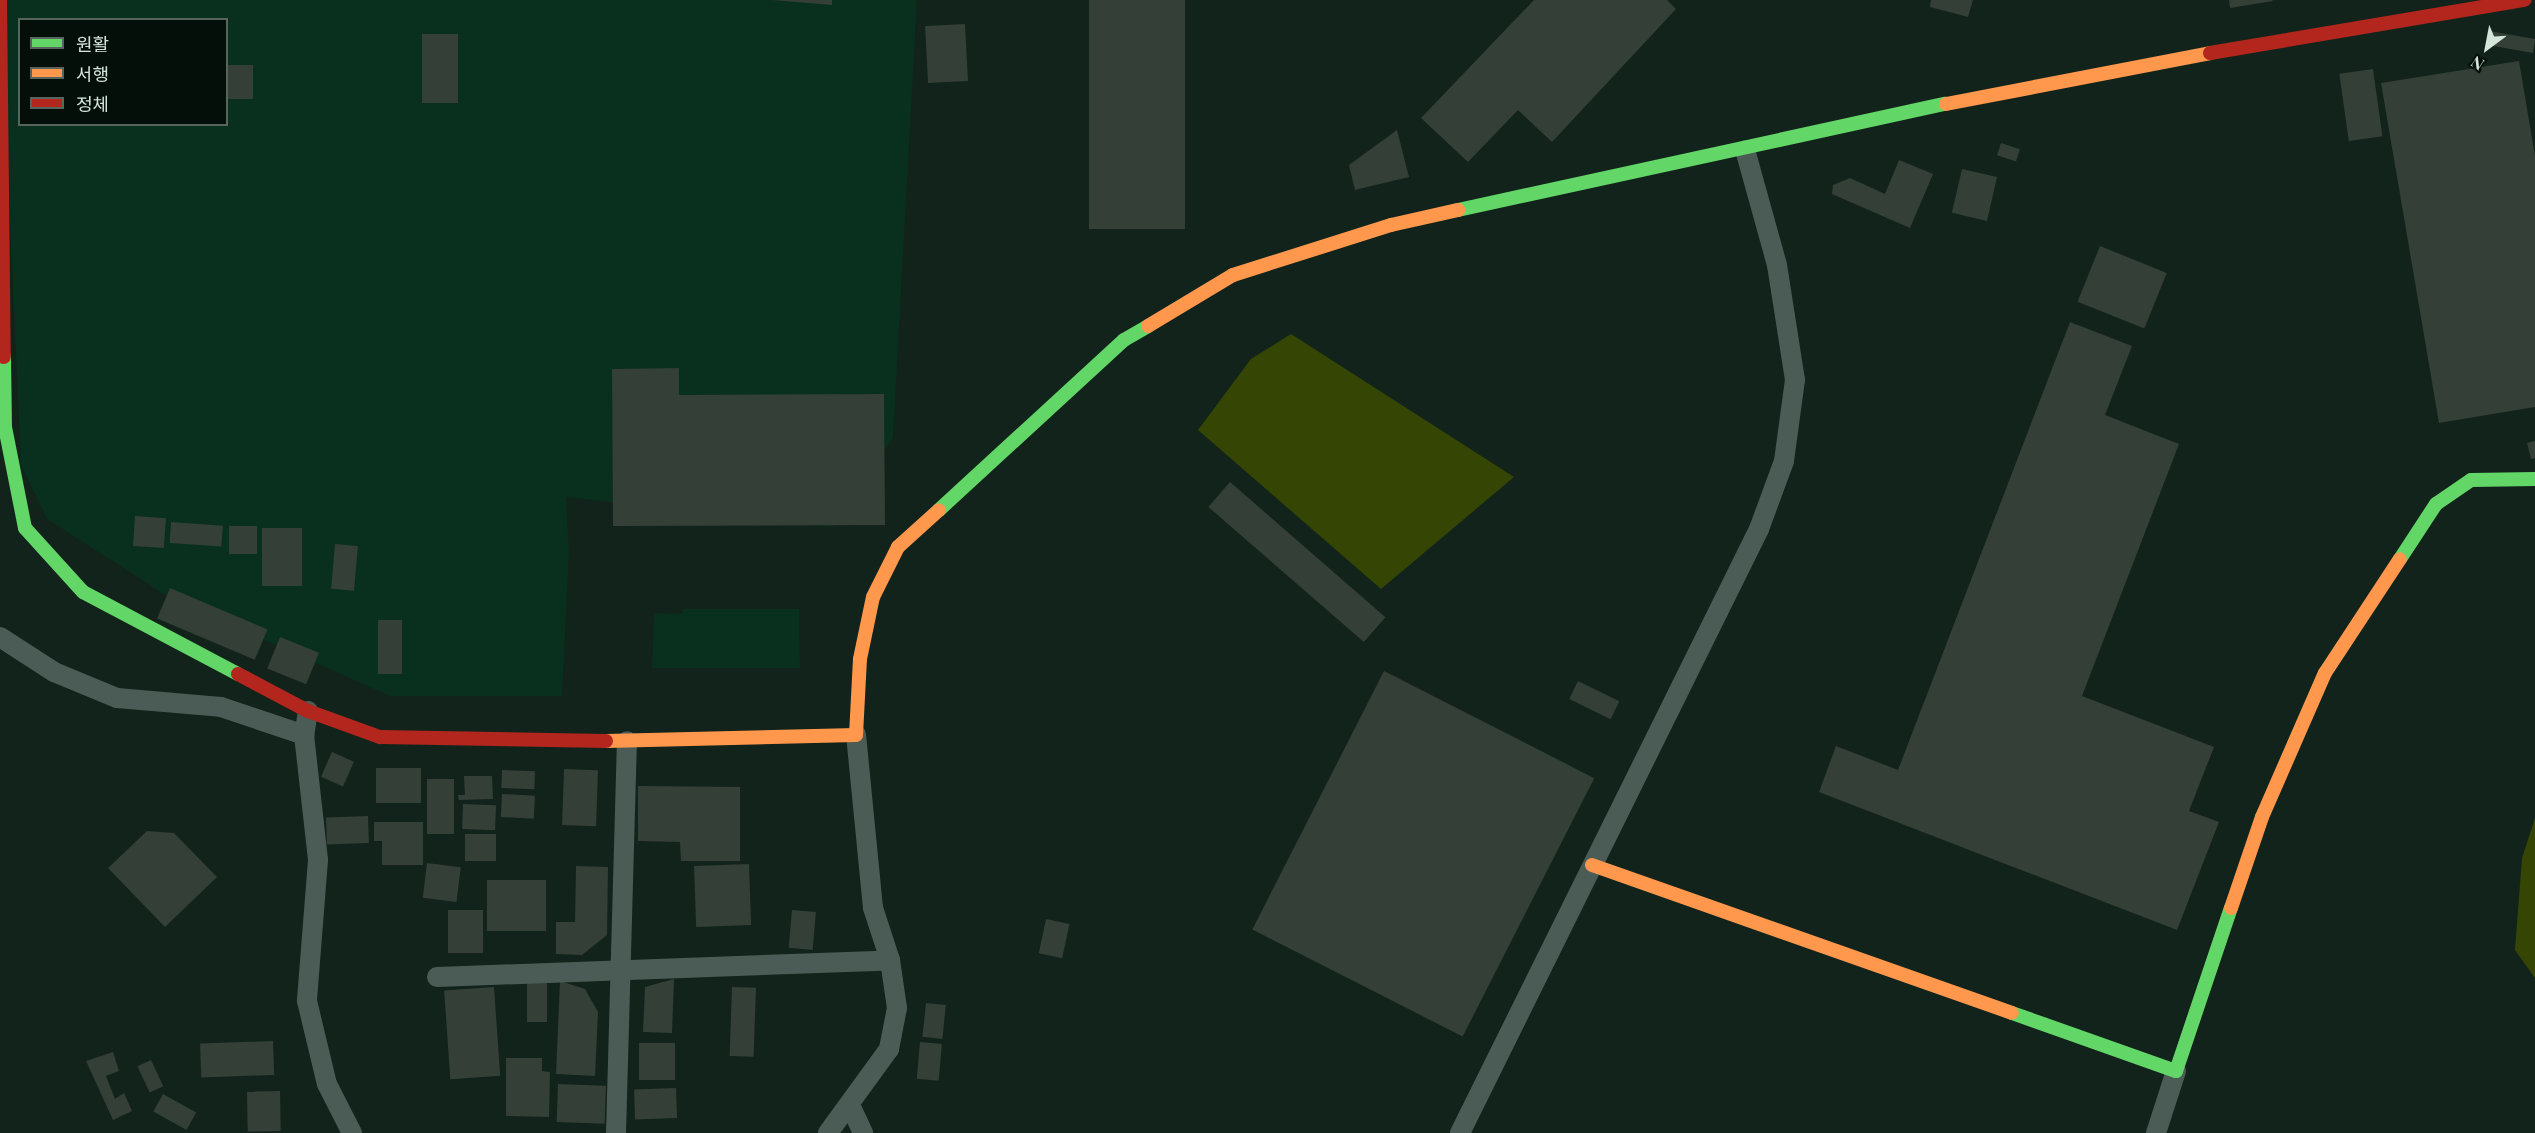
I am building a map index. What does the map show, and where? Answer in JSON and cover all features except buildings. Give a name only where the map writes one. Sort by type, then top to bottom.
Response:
[{"type":"street","points":[[0,0],[5,427],[26,528],[83,591],[308,711],[380,737],[627,741],[856,735]]},
{"type":"street","points":[[828,1133],[889,1049],[897,1008],[890,960],[873,908],[856,735],[860,659],[873,597],[898,547],[1124,340],[1233,275],[1391,225],[1745,150],[2080,75],[2525,0]]},
{"type":"street","points":[[1460,1133],[1759,529],[1784,461],[1795,380],[1777,265],[1745,150]]},
{"type":"street","points":[[2156,1133],[2262,817],[2325,673],[2436,504],[2471,480],[2535,479]]},
{"type":"street","points":[[0,637],[54,672],[117,698],[221,707],[304,735]]},
{"type":"street","points":[[308,711],[304,735],[318,860],[307,1001],[327,1084],[352,1133]]},
{"type":"street","points":[[616,1133],[627,741]]},
{"type":"street","points":[[1592,865],[2176,1071]]},
{"type":"street","points":[[437,977],[622,966],[890,960]]},
{"type":"street","points":[[850,1105],[863,1133]]},
{"type":"shaded area","points":[[0,0],[917,0],[893,438],[833,527],[566,497],[569,551],[562,696],[390,696],[170,598],[47,519],[21,465]]},
{"type":"shaded area","points":[[683,609],[799,609],[800,668],[652,668],[654,613],[682,614]]},
{"type":"green space","points":[[1291,334],[1514,477],[1381,589],[1198,430],[1251,359]]},
{"type":"green space","points":[[2535,818],[2535,978],[2515,950],[2522,858]]},
{"type":"traffic: fast","points":[[1458,210],[1946,104]]},
{"type":"traffic: fast","points":[[939,510],[1124,340],[1148,326]]},
{"type":"traffic: fast","points":[[4,357],[5,427],[25,528],[83,592],[238,674]]},
{"type":"traffic: fast","points":[[2400,559],[2436,504],[2471,480],[2535,479]]},
{"type":"traffic: fast","points":[[2012,1013],[2176,1071],[2231,908]]},
{"type":"traffic: slow","points":[[1946,104],[2210,53]]},
{"type":"traffic: slow","points":[[1148,326],[1233,275],[1391,225],[1458,210]]},
{"type":"traffic: slow","points":[[606,741],[856,735],[860,659],[873,597],[898,547],[939,510]]},
{"type":"traffic: slow","points":[[2231,908],[2262,817],[2325,673],[2400,559]]},
{"type":"traffic: slow","points":[[1592,865],[2012,1013]]},
{"type":"traffic: jam","points":[[0,0],[4,357]]},
{"type":"traffic: jam","points":[[2210,53],[2525,0]]},
{"type":"traffic: jam","points":[[238,674],[308,711],[380,737],[606,741]]}]
